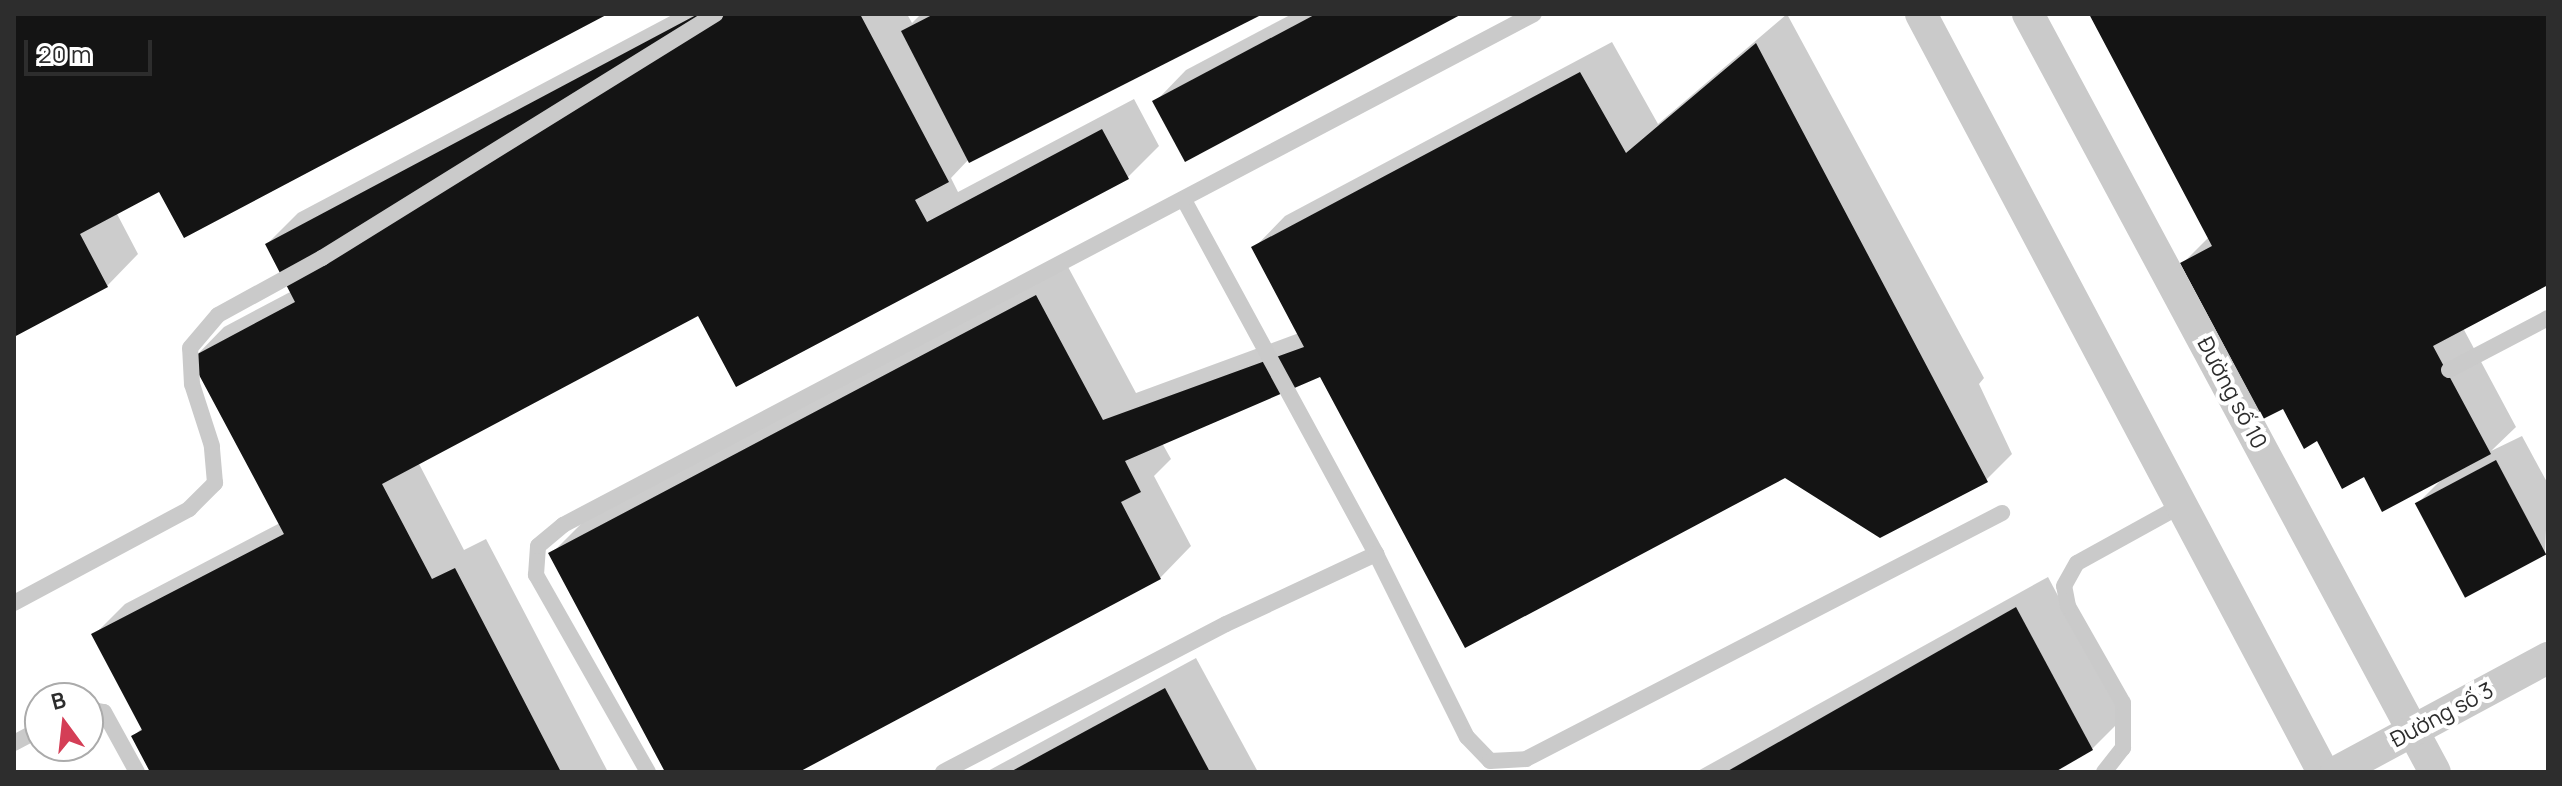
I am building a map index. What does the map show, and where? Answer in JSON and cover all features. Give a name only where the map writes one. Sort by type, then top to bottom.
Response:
[{"type":"street","points":[[1921,14],[2323,772]]},
{"type":"street","name":"Đường số 10","points":[[2028,14],[2435,772]]},
{"type":"street","name":"Đường số 3","points":[[2336,772],[2548,658]]},
{"type":"lane","points":[[14,603],[189,509],[215,483],[212,446],[192,384],[190,348],[218,315],[322,258],[715,14]]},
{"type":"lane","points":[[648,772],[536,575],[538,546],[563,525],[1534,14]]},
{"type":"lane","points":[[1184,200],[1376,554],[1467,737],[1490,761],[1526,759],[2002,513]]},
{"type":"lane","points":[[2449,370],[2548,318]]},
{"type":"lane","points":[[2104,772],[2123,748],[2123,703],[2068,606],[2064,586],[2077,563],[2182,505]]},
{"type":"lane","points":[[943,772],[1226,624],[1376,554]]},
{"type":"lane","points":[[104,712],[137,772]]},
{"type":"building","points":[[14,14],[608,14],[184,238],[159,192],[80,234],[108,287],[14,337]]},
{"type":"building","points":[[698,14],[860,14],[949,182],[915,200],[927,222],[1102,129],[1129,179],[736,387],[698,316],[382,484],[432,579],[455,568],[561,772],[150,772],[131,736],[142,730],[91,634],[284,534],[190,358],[295,302],[265,244]]},
{"type":"building","points":[[934,14],[1263,14],[969,163],[901,31]]},
{"type":"building","points":[[1316,14],[1462,14],[1185,162],[1152,101]]},
{"type":"building","points":[[2089,14],[2548,14],[2548,285],[2433,346],[2491,454],[2382,512],[2364,477],[2342,489],[2317,441],[2304,449],[2283,409],[2263,419],[2180,263],[2212,246]]},
{"type":"building","points":[[1756,43],[1988,482],[1880,538],[1785,478],[1465,648],[1320,377],[1125,461],[1141,492],[1121,502],[1161,579],[799,772],[665,772],[548,553],[1036,295],[1103,420],[1304,347],[1251,247],[1580,72],[1626,153]]},
{"type":"building","points":[[2496,460],[2546,554],[2465,598],[2415,503]]},
{"type":"building","points":[[2016,607],[2093,750],[2055,772],[1726,772]]},
{"type":"building","points":[[1165,688],[1210,772],[1010,772]]}]
